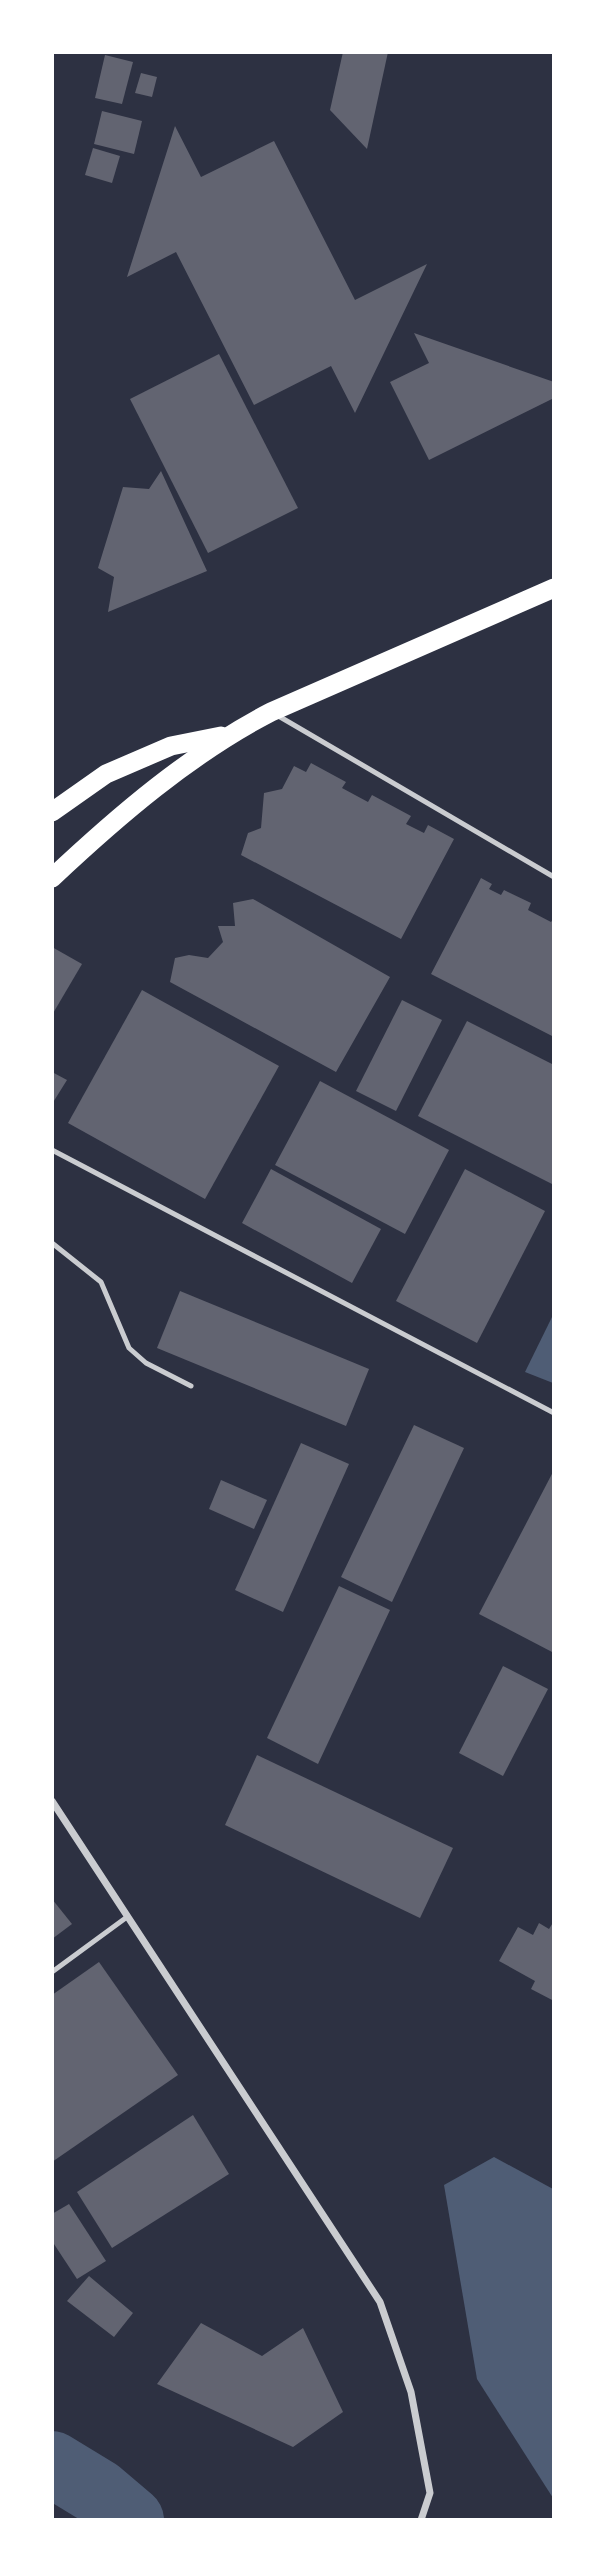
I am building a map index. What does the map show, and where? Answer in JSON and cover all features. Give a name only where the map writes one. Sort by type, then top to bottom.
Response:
[{"type":"highway","points":[[52,878],[100,833],[226,736],[271,712],[554,588]]},
{"type":"highway","points":[[52,812],[106,774],[171,746],[226,736]]},
{"type":"street","points":[[52,1801],[380,2302],[411,2392],[430,2493],[421,2519]]},
{"type":"lane","points":[[271,712],[554,877]]},
{"type":"lane","points":[[52,1150],[554,1413]]},
{"type":"lane","points":[[52,1243],[101,1282],[129,1348],[146,1363],[191,1386]]},
{"type":"lane","points":[[52,1972],[127,1917]]},
{"type":"water","points":[[553,1315],[553,1383],[525,1372]]},
{"type":"water","points":[[494,2157],[553,2189],[553,2498],[477,2379],[444,2185]]},
{"type":"building","points":[[343,52],[388,52],[367,149],[330,110]]},
{"type":"building","points":[[105,55],[133,62],[122,104],[95,98]]},
{"type":"building","points":[[141,73],[157,77],[152,97],[135,93]]},
{"type":"building","points":[[102,111],[142,121],[134,154],[94,144]]},
{"type":"building","points":[[175,126],[201,177],[274,141],[355,300],[427,264],[355,413],[331,366],[254,405],[176,252],[127,277]]},
{"type":"building","points":[[93,148],[120,156],[112,183],[85,175]]},
{"type":"building","points":[[414,333],[554,382],[554,398],[429,460],[390,382],[429,363]]},
{"type":"building","points":[[219,354],[298,508],[208,553],[130,399]]},
{"type":"building","points":[[161,471],[207,571],[108,612],[114,577],[98,568],[123,487],[149,489]]},
{"type":"building","points":[[311,763],[346,782],[342,788],[368,802],[372,795],[411,816],[406,824],[424,833],[428,825],[454,839],[401,939],[241,855],[248,833],[261,828],[264,793],[282,789],[294,766],[306,772]]},
{"type":"building","points":[[481,878],[492,884],[489,889],[501,895],[504,890],[531,903],[528,910],[551,922],[554,918],[554,1037],[431,974]]},
{"type":"building","points":[[253,899],[390,977],[336,1072],[170,982],[175,958],[189,955],[208,958],[223,942],[218,926],[235,926],[233,903]]},
{"type":"building","points":[[52,947],[82,964],[52,1015]]},
{"type":"building","points":[[142,990],[279,1066],[205,1199],[68,1123]]},
{"type":"building","points":[[402,1000],[442,1020],[396,1111],[356,1091]]},
{"type":"building","points":[[467,1021],[554,1065],[554,1185],[418,1116]]},
{"type":"building","points":[[52,1072],[67,1080],[52,1104]]},
{"type":"building","points":[[320,1081],[449,1150],[405,1234],[275,1165]]},
{"type":"building","points":[[271,1169],[381,1229],[352,1283],[242,1223]]},
{"type":"building","points":[[465,1169],[545,1211],[477,1343],[396,1301]]},
{"type":"building","points":[[180,1291],[369,1369],[346,1426],[157,1348]]},
{"type":"building","points":[[414,1425],[464,1448],[392,1602],[341,1577]]},
{"type":"building","points":[[301,1443],[349,1464],[283,1612],[235,1590]]},
{"type":"building","points":[[554,1470],[554,1653],[479,1614]]},
{"type":"building","points":[[221,1480],[267,1500],[254,1529],[209,1509]]},
{"type":"building","points":[[339,1586],[390,1610],[318,1764],[267,1738]]},
{"type":"building","points":[[503,1666],[548,1689],[503,1776],[459,1753]]},
{"type":"building","points":[[257,1755],[453,1848],[420,1918],[225,1825]]},
{"type":"building","points":[[52,1899],[72,1924],[52,1939]]},
{"type":"building","points":[[554,1921],[554,2001],[531,1989],[535,1981],[499,1961],[518,1927],[533,1935],[539,1923],[549,1929]]},
{"type":"building","points":[[99,1962],[178,2075],[52,2162],[52,1995]]},
{"type":"building","points":[[193,2115],[229,2174],[112,2248],[77,2192]]},
{"type":"building","points":[[69,2204],[106,2261],[77,2279],[52,2241],[52,2214]]},
{"type":"building","points":[[89,2276],[133,2313],[114,2337],[67,2301]]},
{"type":"building","points":[[201,2323],[262,2356],[303,2328],[343,2412],[293,2447],[157,2384]]},
{"type":"waterway","points":[[52,2464],[98,2492],[131,2520]]}]
